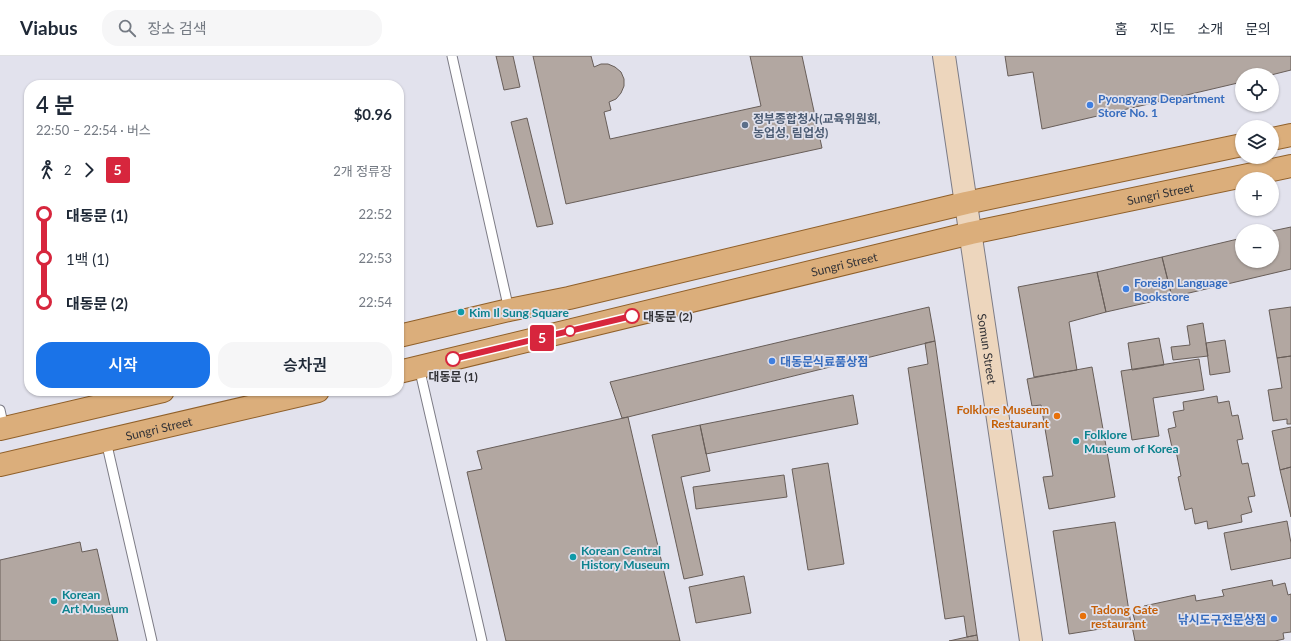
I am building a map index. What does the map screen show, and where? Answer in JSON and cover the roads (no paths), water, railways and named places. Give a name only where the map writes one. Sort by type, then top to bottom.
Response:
[{"type":"main road","points":[[1279,137],[1291,134]]},
{"type":"main road","points":[[404,335],[509,310],[569,298],[966,203],[1235,146]]},
{"type":"main road","name":"Sungri Street","points":[[409,370],[971,234],[1291,166]]},
{"type":"main road","points":[[1,422],[137,396]]},
{"type":"main road","name":"Sungri Street","points":[[0,465],[297,396]]},
{"type":"street","name":"Somun Street","points":[[944,56],[1031,641]]},
{"type":"lane","points":[[452,56],[509,310]]},
{"type":"lane","points":[[409,370],[482,641]]},
{"type":"lane","points":[[106,441],[152,641]]},
{"type":"place","name":"Pyongyang Department Store No. 1","points":[[1090,105]]},
{"type":"place","name":"정부종합청사(교육위원회, 농업성, 림업성)","points":[[745,125]]},
{"type":"place","name":"Foreign Language Bookstore","points":[[1126,289]]},
{"type":"place","name":"Kim Il Sung Square","points":[[461,312]]},
{"type":"place","name":"대동문 (2)","points":[[632,316]]},
{"type":"place","name":"대동문 (1)","points":[[453,359]]},
{"type":"place","name":"대동문식료품상점","points":[[772,361]]},
{"type":"place","name":"Folklore Museum Restaurant","points":[[1057,416]]},
{"type":"place","name":"Folklore Museum of Korea","points":[[1076,441]]},
{"type":"place","name":"Korean Central History Museum","points":[[573,557]]},
{"type":"place","name":"Korean Art Museum","points":[[54,601]]},
{"type":"place","name":"Tadong Gate restaurant","points":[[1083,616]]},
{"type":"place","name":"낚시도구전문상점","points":[[1274,619]]}]
